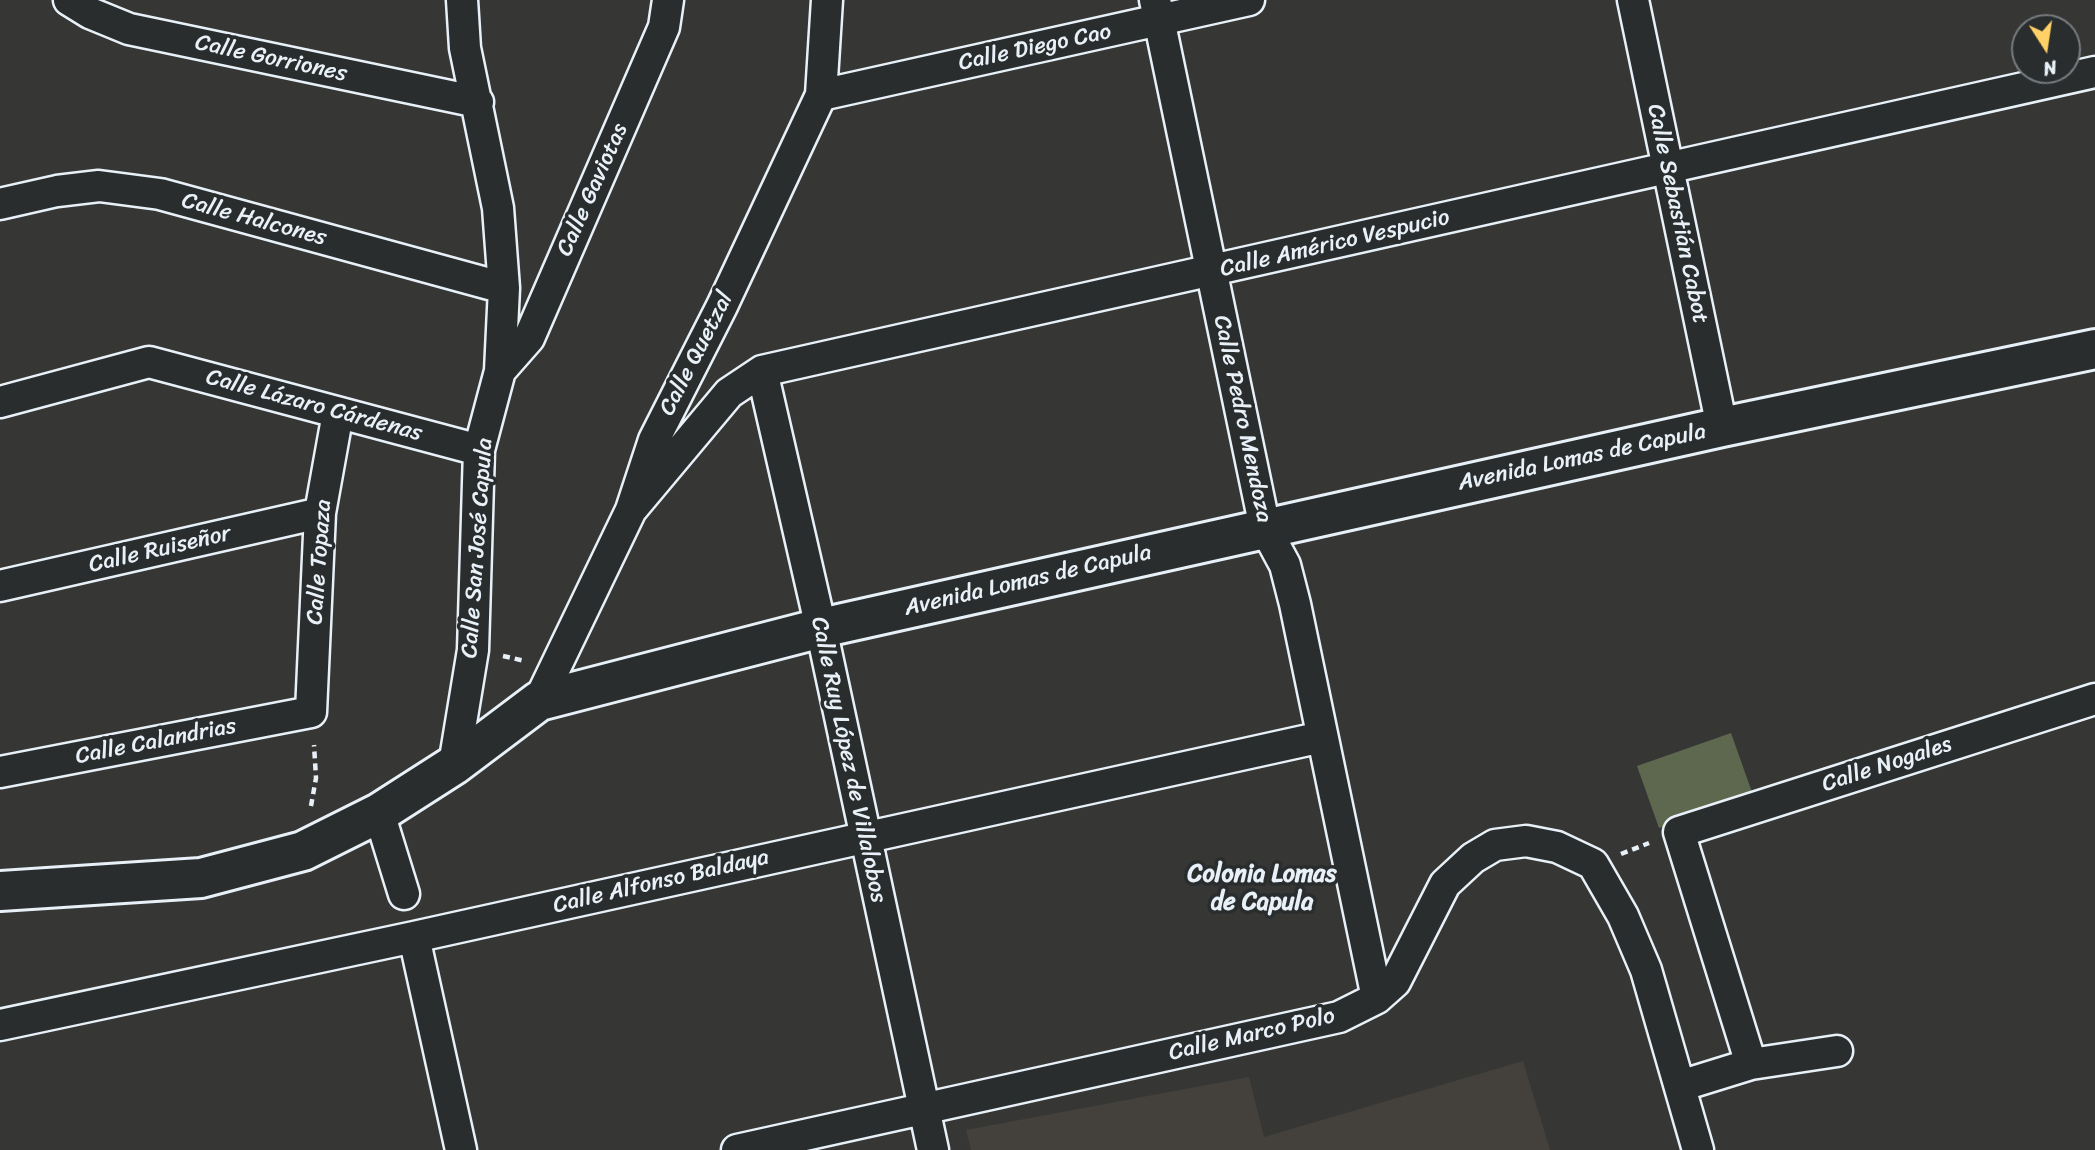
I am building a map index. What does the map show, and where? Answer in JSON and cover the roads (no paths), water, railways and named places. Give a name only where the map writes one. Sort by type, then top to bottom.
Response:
[{"type":"street","name":"Calle Gorriones","points":[[69,0],[90,13],[129,29],[478,102]]},
{"type":"street","name":"Calle San José Capula","points":[[454,765],[473,650],[479,450],[500,371],[504,288],[498,208],[465,48],[462,0]]},
{"type":"street","name":"Calle Gaviotas","points":[[500,371],[529,338],[664,27],[668,0]]},
{"type":"street","name":"Calle Quetzal","points":[[539,701],[631,510],[654,440],[821,95],[827,0]]},
{"type":"street","name":"Calle Diego Cao","points":[[821,95],[1157,10],[1249,0]]},
{"type":"street","name":"Calle Sebastián Cabot","points":[[1633,0],[1722,427]]},
{"type":"street","name":"Calle Pedro Mendoza","points":[[1157,10],[1265,528],[1285,565],[1377,998]]},
{"type":"street","name":"Calle Américo Vespucio","points":[[631,510],[729,393],[762,371],[2095,72]]},
{"type":"street","name":"Calle Halcones","points":[[0,204],[57,191],[99,186],[160,194],[504,288]]},
{"type":"street","name":"Avenida Lomas de Capula","points":[[0,891],[201,878],[303,851],[379,813],[454,765],[539,701],[821,628],[1722,427],[2095,349]]},
{"type":"street","name":"Calle Lázaro Cárdenas","points":[[0,402],[149,362],[479,450]]},
{"type":"street","name":"Calle Ruy López de Villalobos","points":[[762,371],[821,628],[863,836],[933,1150]]},
{"type":"street","name":"Calle Topaza","points":[[311,712],[320,513],[338,414]]},
{"type":"street","name":"Calle Ruiseñor","points":[[0,586],[320,513]]},
{"type":"street","name":"Calle Nogales","points":[[1751,1064],[1679,832],[2095,699]]},
{"type":"street","name":"Calle Calandrias","points":[[0,772],[311,712]]},
{"type":"street","name":"Calle Alfonso Baldaya","points":[[0,1025],[414,937],[1322,737]]},
{"type":"street","points":[[379,813],[404,894]]},
{"type":"street","name":"Calle Marco Polo","points":[[737,1150],[1339,1017],[1377,998],[1395,982],[1445,884],[1473,858],[1495,845],[1526,841],[1557,847],[1593,864],[1623,916],[1646,970],[1680,1086]]},
{"type":"street","points":[[414,937],[461,1150]]},
{"type":"street","points":[[1698,1150],[1680,1086],[1751,1064],[1837,1051]]},
{"type":"district","name":"Colonia Lomas de Capula","points":[[1262,889]]}]
